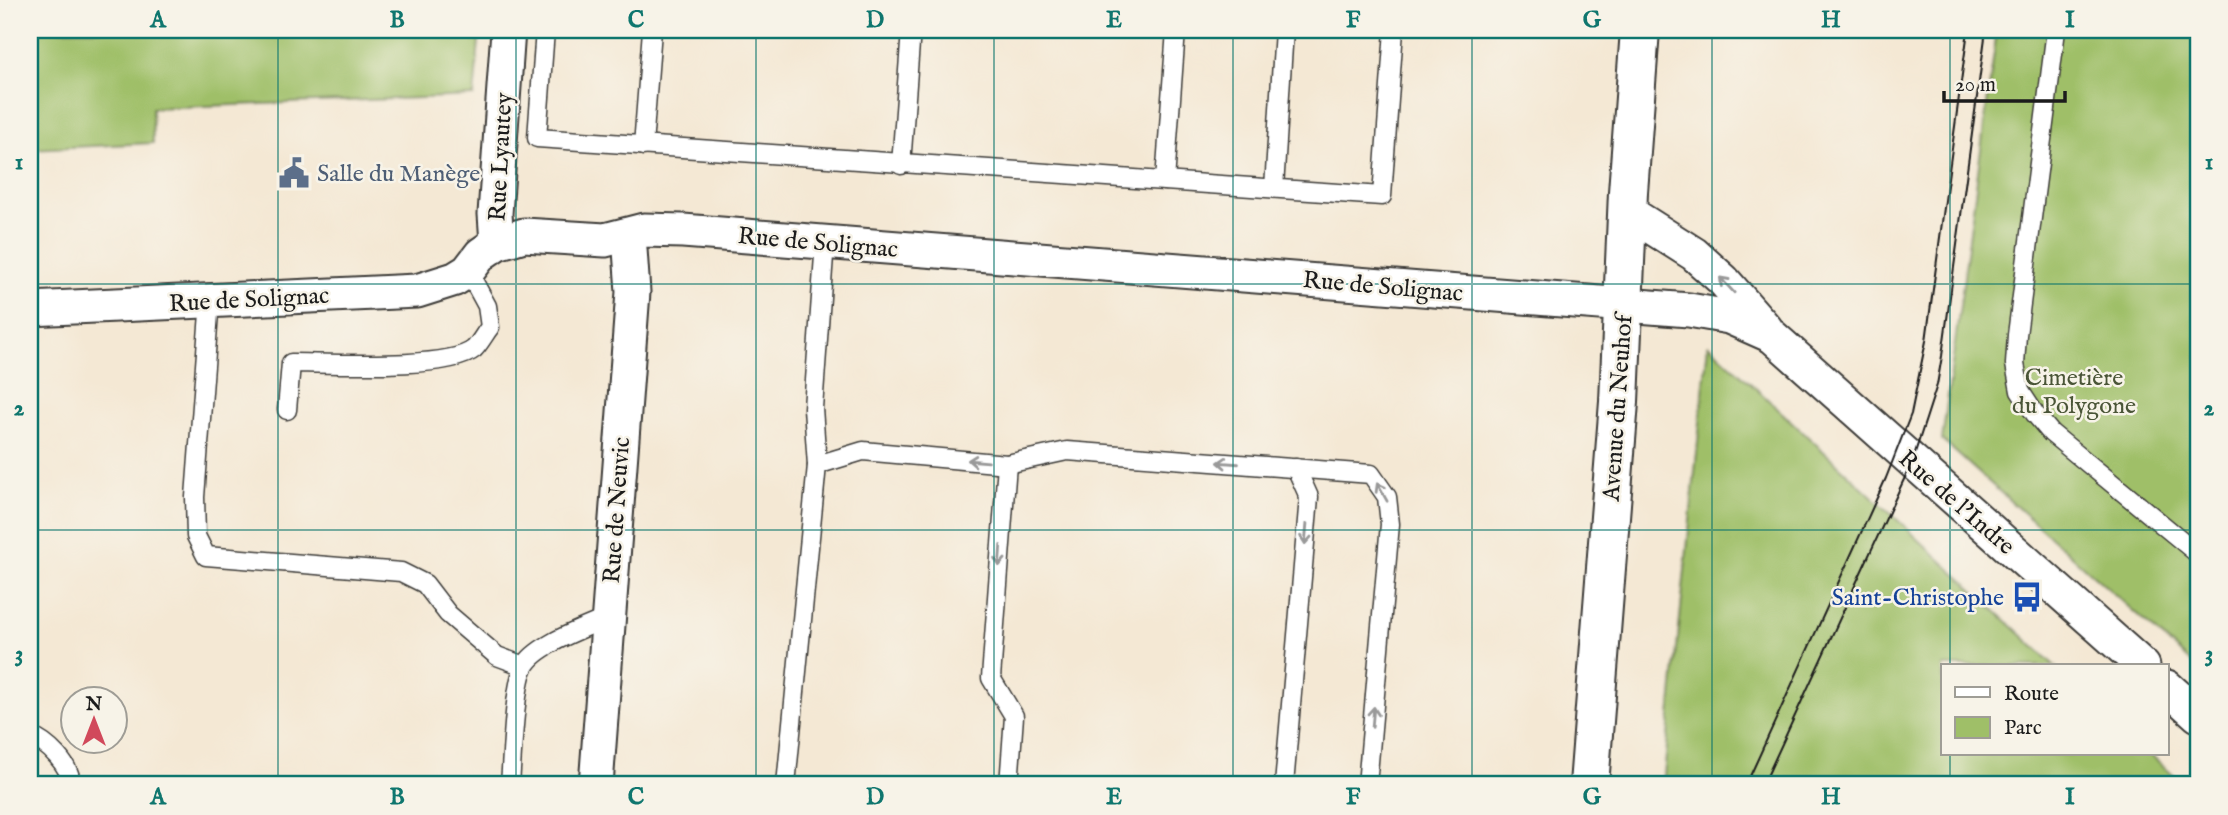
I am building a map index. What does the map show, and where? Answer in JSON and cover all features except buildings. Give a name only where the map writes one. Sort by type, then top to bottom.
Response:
[{"type":"street","name":"Rue Lyautey","points":[[497,243],[495,214],[508,30]]},
{"type":"street","name":"Avenue du Neuhof","points":[[1589,785],[1619,402],[1640,30]]},
{"type":"street","name":"Rue de l'Indre","points":[[1628,212],[1704,263],[1723,280],[1772,336],[2141,664]]},
{"type":"street","name":"Rue de Solignac","points":[[30,309],[417,291],[440,285],[468,271],[481,254],[497,243],[524,235],[605,240],[644,230],[1623,306]]},
{"type":"street","name":"Rue de Neuvic","points":[[596,785],[633,292],[629,236]]},
{"type":"street","name":"Rue de l'Indre","points":[[1623,306],[1689,310],[1729,317],[1772,336]]},
{"type":"street","points":[[2168,688],[2198,715]]},
{"type":"lane","points":[[545,30],[537,138],[1381,196],[1394,30]]},
{"type":"lane","points":[[643,146],[652,30]]},
{"type":"lane","points":[[901,165],[911,30]]},
{"type":"lane","points":[[1165,181],[1176,30]]},
{"type":"lane","points":[[1273,188],[1284,30]]},
{"type":"lane","points":[[2056,30],[2017,335],[2015,364],[2020,391],[2051,433],[2198,554]]},
{"type":"lane","points":[[786,785],[817,465],[813,408],[825,242]]},
{"type":"lane","points":[[288,410],[292,363],[432,362],[455,358],[474,349],[489,327],[487,306],[468,271]]},
{"type":"lane","points":[[210,300],[195,497],[196,536],[206,556],[401,572],[425,584],[448,614],[497,656],[524,666]]},
{"type":"lane","points":[[817,465],[863,452],[1007,464],[1067,452],[1371,474],[1387,497],[1390,524],[1367,785]]},
{"type":"lane","points":[[1007,464],[991,677],[1014,716],[1009,785]]},
{"type":"lane","points":[[1284,785],[1309,497],[1296,468]]},
{"type":"lane","points":[[510,785],[519,690],[524,666],[541,649],[607,618]]},
{"type":"lane","points":[[30,736],[55,754],[71,776],[72,785]]},
{"type":"green space","points":[[30,30],[480,30],[474,96],[152,108],[153,143],[30,149]]},
{"type":"green space","name":"Cimetière du Polygone","points":[[1997,30],[2198,30],[2198,669],[1942,440]]},
{"type":"green space","points":[[1708,344],[2053,664],[1941,664],[1941,756],[2152,756],[2184,785],[1663,785]]},
{"type":"tram line","points":[[1746,785],[1886,478],[1911,414],[1926,341],[1968,30]]},
{"type":"tram line","points":[[1763,785],[1912,462],[1937,385],[1986,30]]},
{"type":"place","name":"Salle du Manège","points":[[294,173]]},
{"type":"place","name":"Saint-Christophe","points":[[2027,597]]}]
